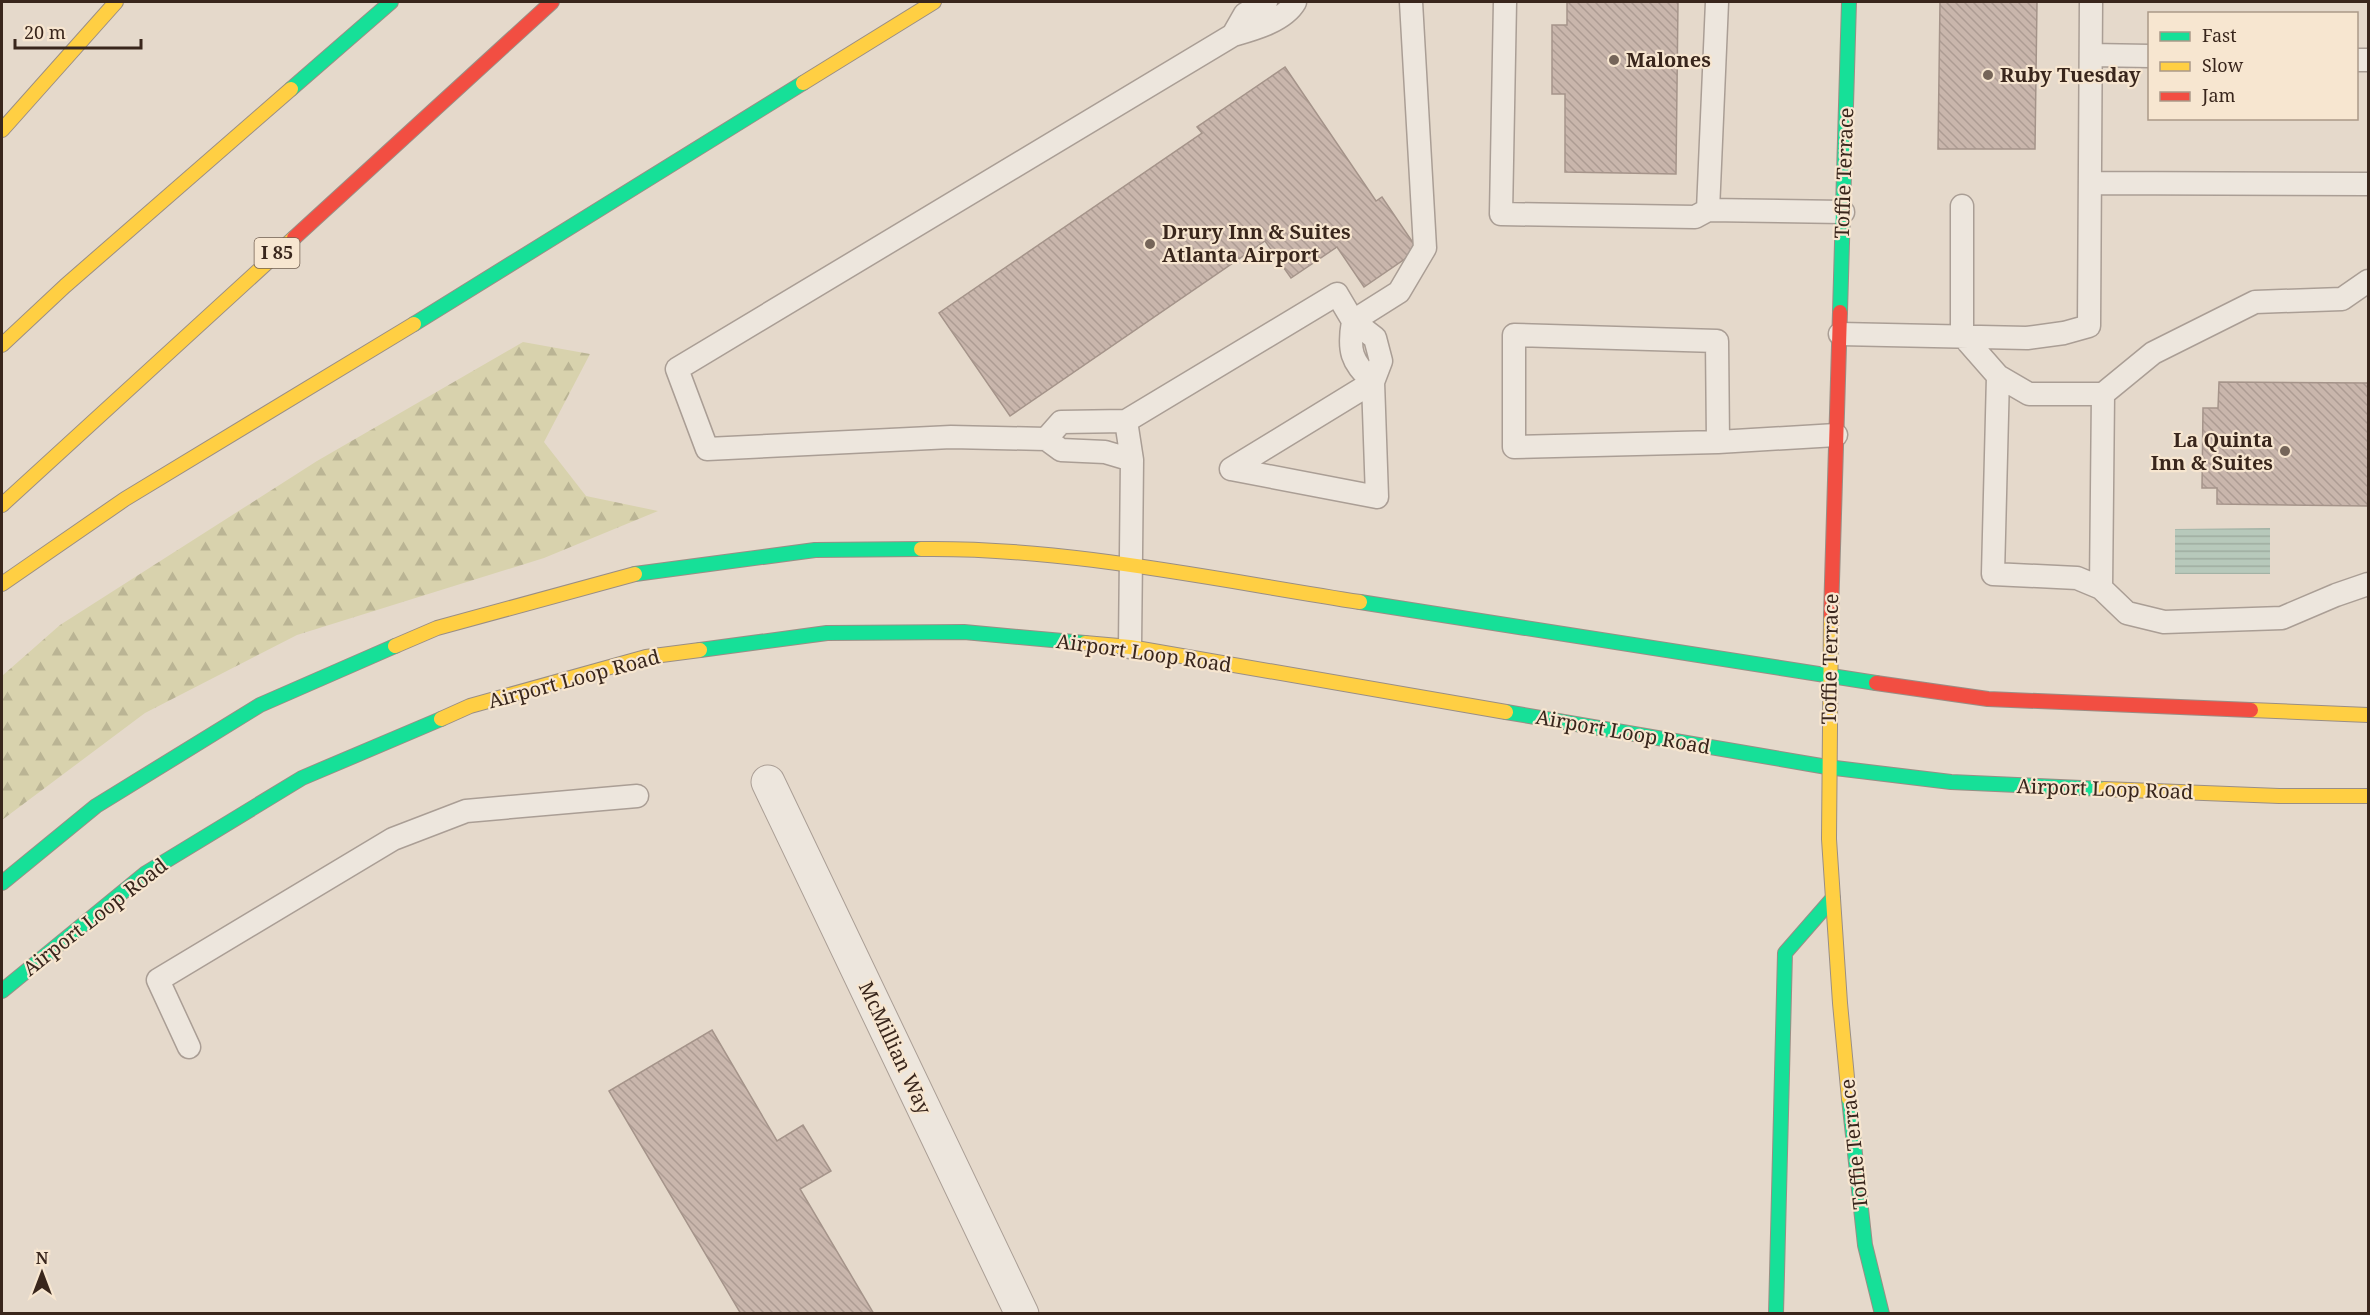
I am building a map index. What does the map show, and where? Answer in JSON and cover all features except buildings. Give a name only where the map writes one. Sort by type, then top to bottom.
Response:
[{"type":"main road","points":[[2,130],[116,2]]},
{"type":"main road","points":[[2,345],[65,286],[391,2]]},
{"type":"main road","name":"I 85","points":[[2,505],[552,2]]},
{"type":"main road","points":[[2,584],[125,499],[367,353],[934,2]]},
{"type":"main road","name":"Toffie Terrace","points":[[1849,2],[1827,767],[1840,1003],[1857,1181],[1865,1245],[1882,1314]]},
{"type":"main road","points":[[2,883],[96,806],[260,705],[448,625],[623,576],[815,550],[960,548],[1080,558],[1988,699],[2368,715]]},
{"type":"main road","name":"Airport Loop Road","points":[[2,991],[146,873],[302,778],[470,706],[646,657],[827,633],[964,632],[1130,647],[1827,767],[1951,782],[2279,796],[2368,796]]},
{"type":"main road","points":[[1776,1314],[1785,953],[1833,898]]},
{"type":"street","name":"McMillian Way","points":[[768,782],[1022,1314]]},
{"type":"lane","points":[[1233,35],[1245,14],[1266,2]]},
{"type":"lane","points":[[1132,460],[1105,452],[1061,450],[1046,439],[951,437],[707,449],[677,369],[1233,35],[1258,28],[1291,8],[1295,2]]},
{"type":"lane","points":[[1353,321],[1399,292],[1425,248],[1411,2]]},
{"type":"lane","points":[[1505,2],[1501,214],[1695,217],[1708,210],[1843,212]]},
{"type":"lane","points":[[1708,210],[1717,2]]},
{"type":"lane","points":[[1840,334],[2027,338],[2064,333],[2090,326],[2091,2]]},
{"type":"lane","points":[[2091,55],[2148,56]]},
{"type":"lane","points":[[2090,183],[2368,184]]},
{"type":"lane","points":[[1962,206],[1962,335],[1998,376],[2029,394],[2103,394],[2153,354],[2255,302],[2342,299],[2368,281]]},
{"type":"lane","points":[[1046,439],[1061,422],[1126,421],[1337,294],[1353,321],[1375,338],[1381,361],[1373,382],[1377,497],[1231,470],[1373,382]]},
{"type":"lane","points":[[1718,442],[1717,341],[1514,335],[1514,447],[1718,442],[1836,435]]},
{"type":"lane","points":[[1998,376],[1993,574],[2077,578],[2101,588],[2127,613],[2164,622],[2282,618],[2368,584]]},
{"type":"lane","points":[[2101,588],[2103,394]]},
{"type":"lane","points":[[1126,421],[1132,460],[1130,647]]},
{"type":"lane","points":[[189,1047],[158,980],[393,839],[466,811],[637,796]]},
{"type":"green space","points":[[523,342],[590,354],[544,442],[586,496],[658,511],[544,558],[297,635],[145,713],[2,820],[2,676],[60,625],[317,461]]},
{"type":"shaded area","points":[[2270,528],[2270,574],[2175,574],[2175,529]]},
{"type":"traffic: fast","points":[[291,89],[391,2]]},
{"type":"traffic: fast","points":[[1840,312],[1849,2]]},
{"type":"traffic: fast","points":[[414,324],[803,83]]},
{"type":"traffic: fast","points":[[635,574],[815,550],[921,549]]},
{"type":"traffic: fast","points":[[1360,602],[1876,683]]},
{"type":"traffic: fast","points":[[700,650],[827,633],[964,632],[1085,643]]},
{"type":"traffic: fast","points":[[2,883],[96,806],[260,705],[395,646]]},
{"type":"traffic: fast","points":[[1506,712],[1827,767],[1951,782],[2104,789]]},
{"type":"traffic: fast","points":[[2,991],[146,873],[302,778],[441,719]]},
{"type":"traffic: fast","points":[[1776,1314],[1785,953],[1833,898]]},
{"type":"traffic: fast","points":[[1849,1099],[1865,1245],[1882,1314]]},
{"type":"traffic: slow","points":[[2,130],[116,2]]},
{"type":"traffic: slow","points":[[803,83],[934,2]]},
{"type":"traffic: slow","points":[[2,345],[65,286],[291,89]]},
{"type":"traffic: slow","points":[[2,505],[294,238]]},
{"type":"traffic: slow","points":[[2,584],[125,499],[414,324]]},
{"type":"traffic: slow","points":[[921,549],[1031,553],[1086,559],[1360,602]]},
{"type":"traffic: slow","points":[[395,646],[437,628],[635,574]]},
{"type":"traffic: slow","points":[[1831,615],[1829,839],[1849,1099]]},
{"type":"traffic: slow","points":[[1085,643],[1130,647],[1506,712]]},
{"type":"traffic: slow","points":[[441,719],[470,706],[646,657],[700,650]]},
{"type":"traffic: slow","points":[[2251,710],[2368,715]]},
{"type":"traffic: slow","points":[[2104,789],[2279,796],[2368,796]]},
{"type":"traffic: jam","points":[[294,238],[552,2]]},
{"type":"traffic: jam","points":[[1831,615],[1840,312]]},
{"type":"traffic: jam","points":[[1876,683],[1988,699],[2251,710]]},
{"type":"place","name":"Malones","points":[[1614,60]]},
{"type":"place","name":"Ruby Tuesday","points":[[1988,75]]},
{"type":"place","name":"Drury Inn & Suites Atlanta Airport","points":[[1150,244]]},
{"type":"place","name":"La Quinta Inn & Suites","points":[[2285,451]]}]
